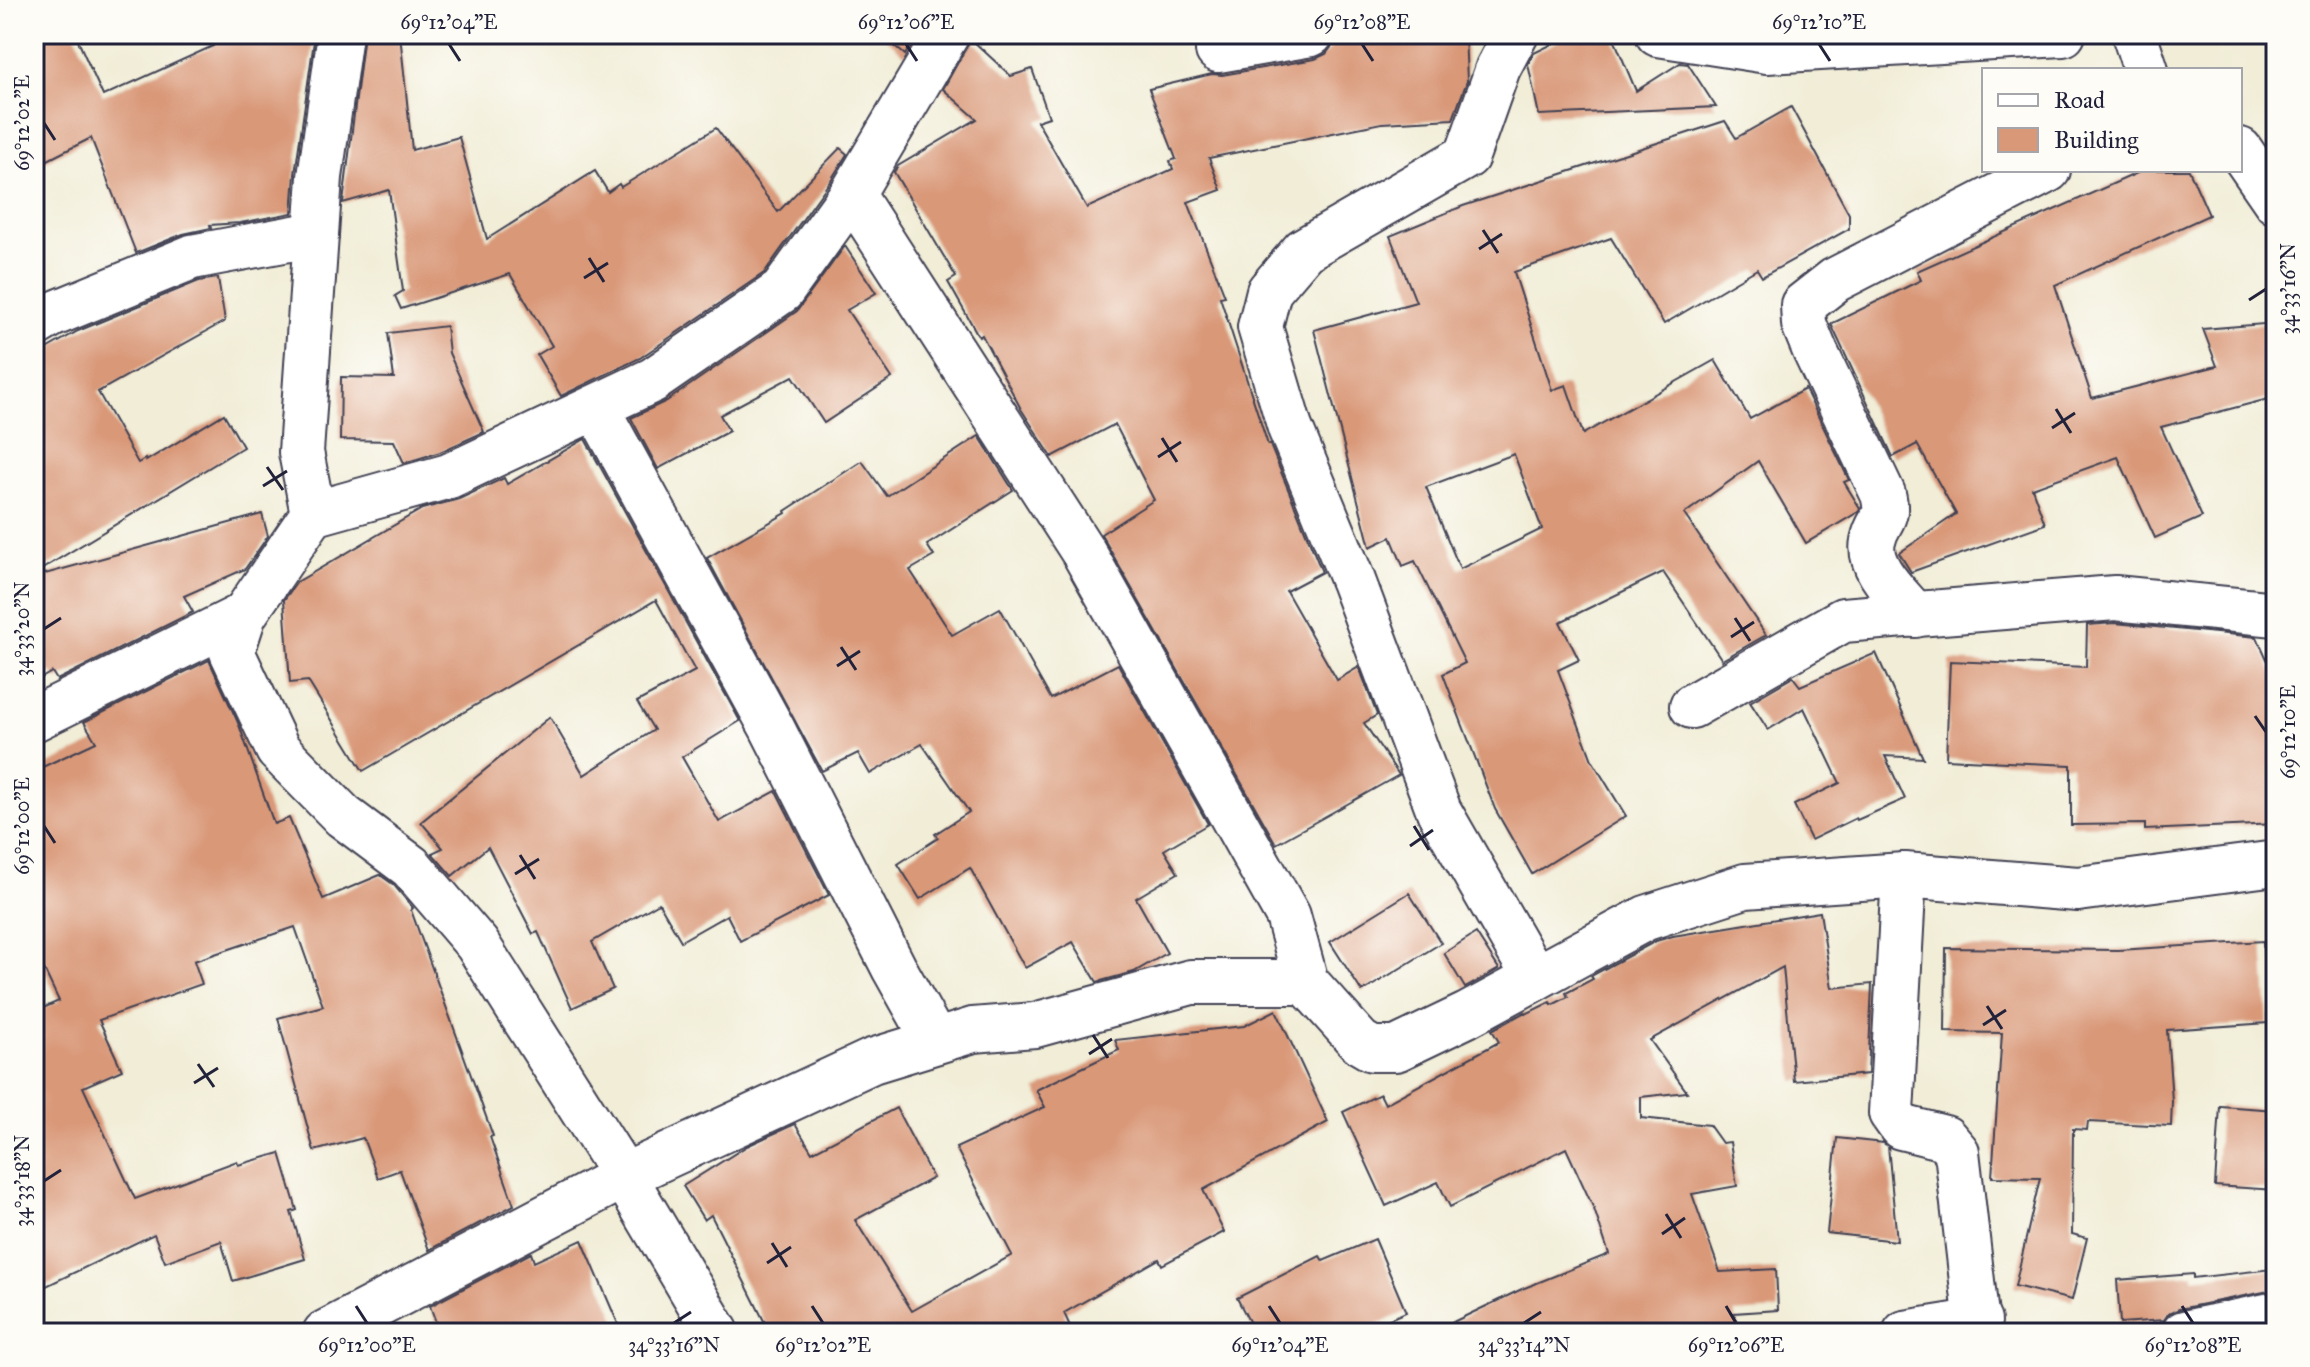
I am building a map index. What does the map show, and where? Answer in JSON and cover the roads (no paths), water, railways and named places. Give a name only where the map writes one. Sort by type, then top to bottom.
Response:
[{"type":"street","points":[[313,514],[301,452],[320,177],[340,34]]},
{"type":"street","points":[[717,1333],[624,1176],[477,944],[411,867],[343,816],[278,750],[232,652],[244,615],[313,514],[449,476],[653,380],[782,291],[852,194],[947,34]]},
{"type":"street","points":[[1218,50],[1311,34]]},
{"type":"street","points":[[1516,34],[1498,68],[1467,156],[1304,250],[1269,291],[1260,327],[1290,428],[1353,581],[1439,811],[1535,978]]},
{"type":"street","points":[[1658,34],[1767,51],[2063,34]]},
{"type":"street","points":[[2134,34],[2145,68]]},
{"type":"street","points":[[2242,153],[2276,202]]},
{"type":"street","points":[[1915,615],[1875,566],[1872,543],[1887,511],[1883,494],[1815,351],[1804,324],[1803,305],[1835,280],[2044,172]]},
{"type":"street","points":[[852,194],[1084,553],[1288,916],[1306,982],[1360,1042],[1372,1049],[1396,1049],[1467,1015],[1646,918],[1745,886],[1904,875],[2078,889],[2276,863]]},
{"type":"street","points":[[34,325],[51,315],[192,257],[316,234]]},
{"type":"street","points":[[596,407],[772,728],[894,968],[935,1041]]},
{"type":"street","points":[[1692,706],[1843,620],[2115,598],[2276,614]]},
{"type":"street","points":[[34,719],[244,615]]},
{"type":"street","points":[[1904,875],[1891,1113],[1901,1127],[1945,1138],[1957,1152],[1978,1327],[1905,1333]]},
{"type":"street","points":[[325,1333],[624,1176],[872,1061],[973,1030],[1035,1025],[1191,982],[1306,982]]},
{"type":"street","points":[[2184,1333],[2276,1314]]}]
